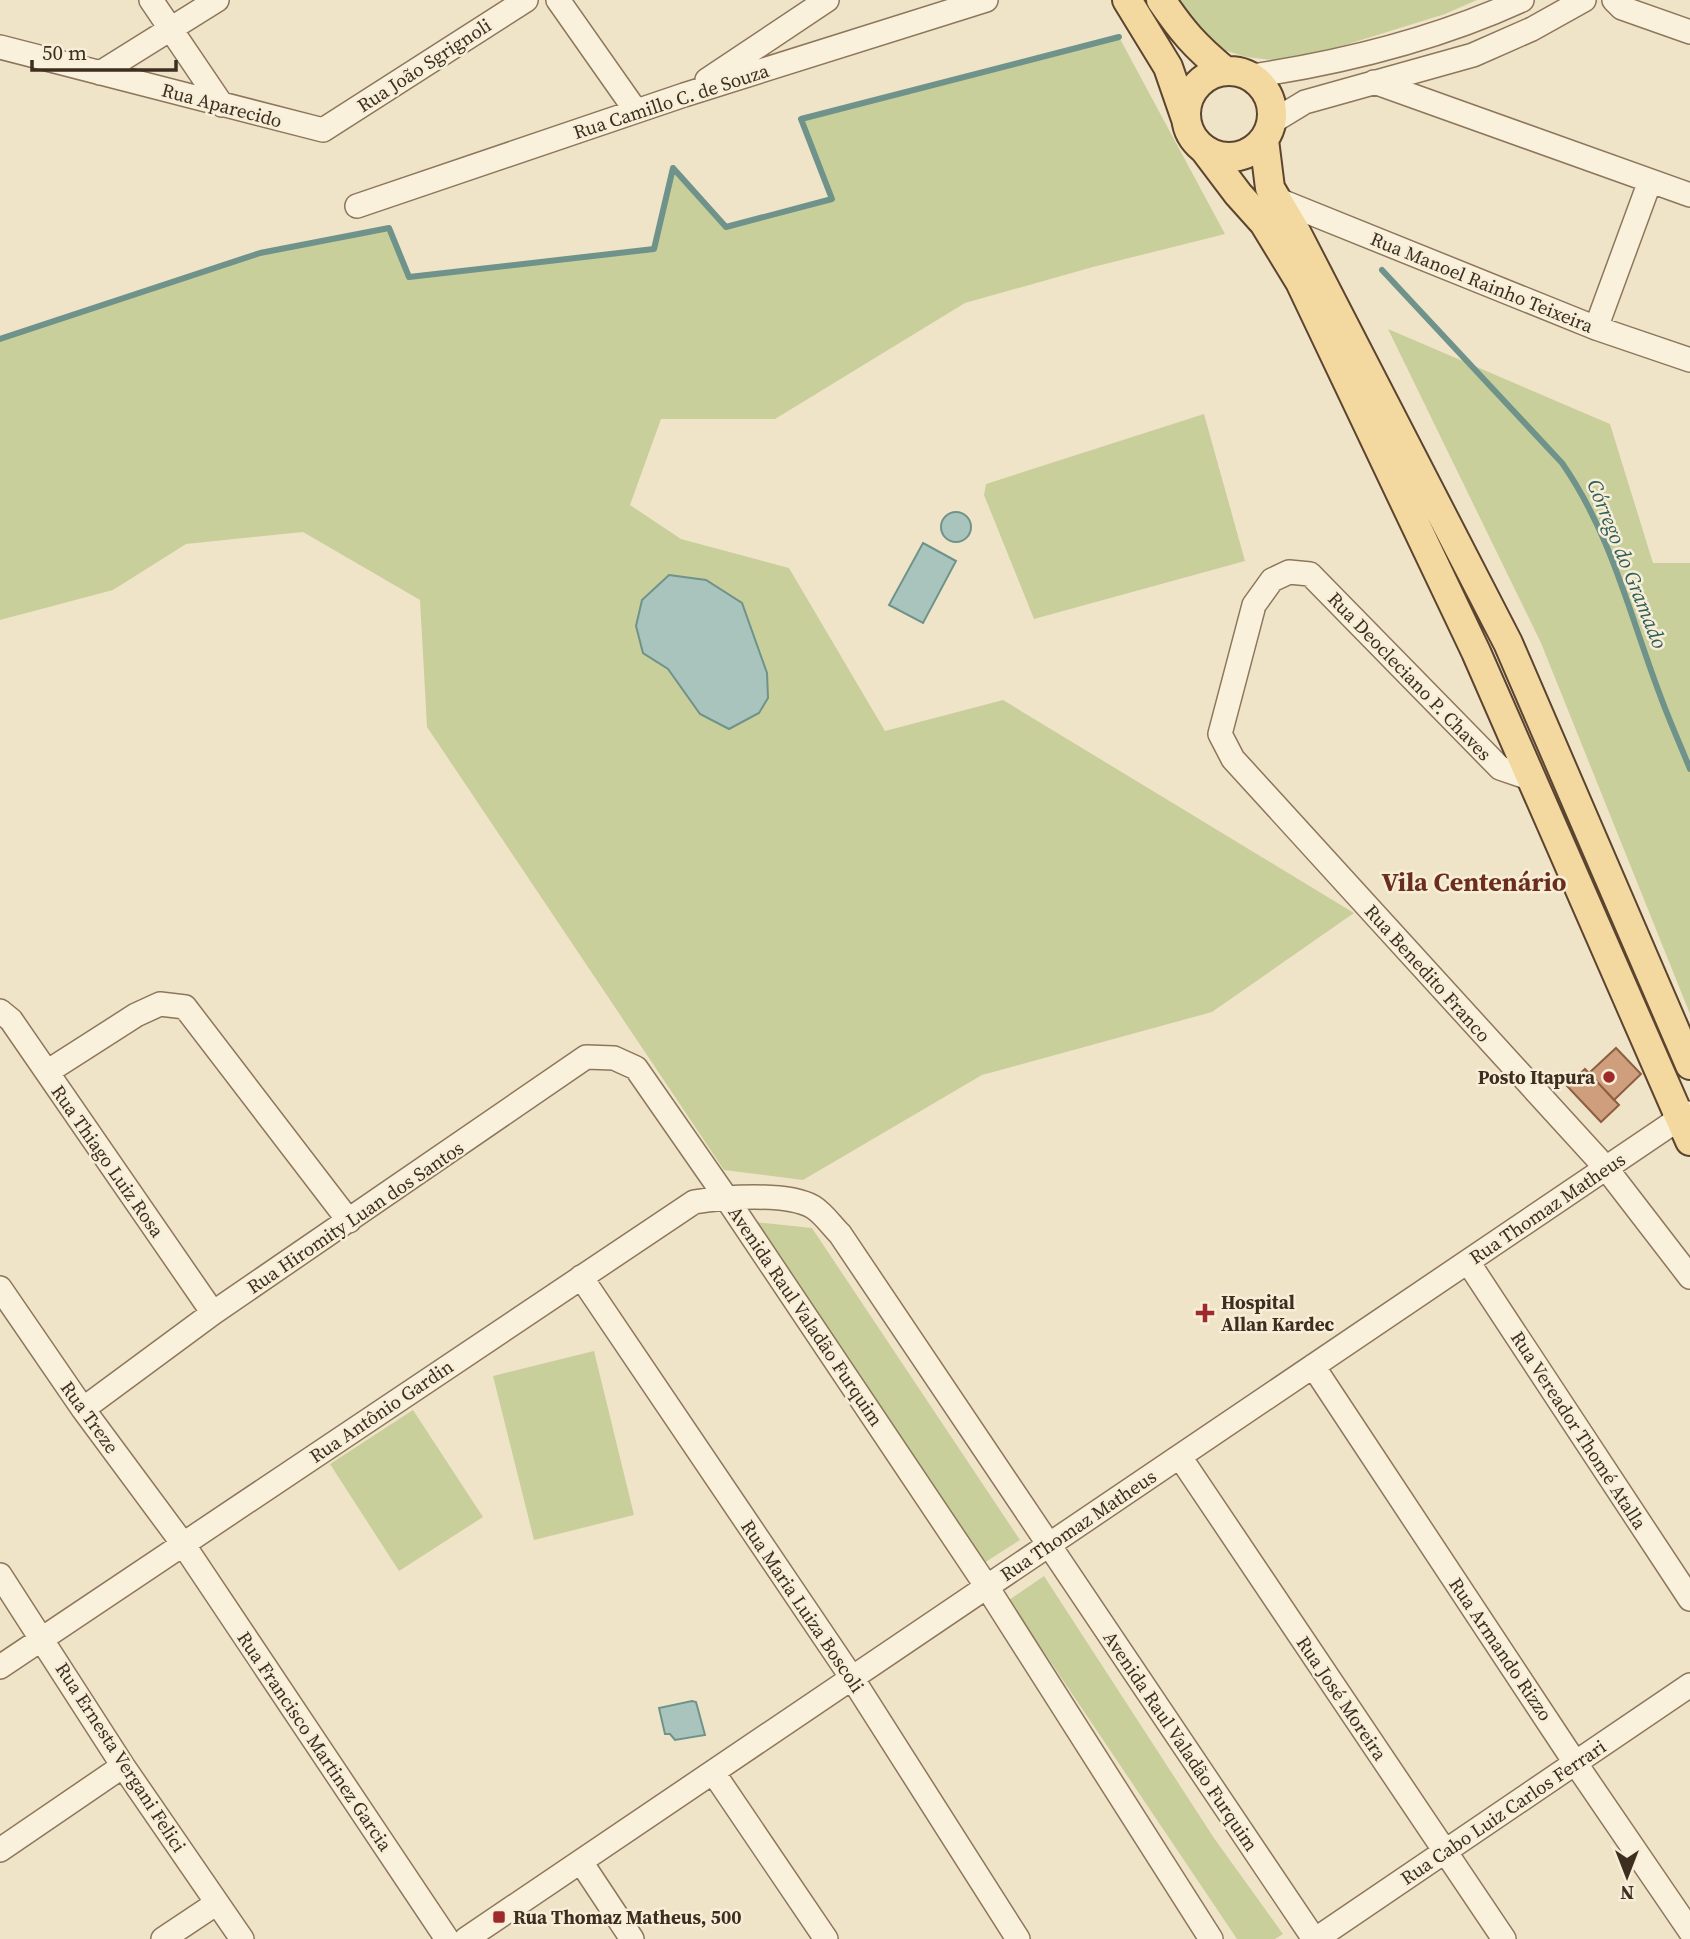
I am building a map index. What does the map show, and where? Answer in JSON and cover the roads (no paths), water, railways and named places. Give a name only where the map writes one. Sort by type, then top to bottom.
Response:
[{"type":"main road","points":[[1126,0],[1168,68],[1194,139],[1264,223],[1300,282],[1476,652],[1687,1124]]},
{"type":"main road","points":[[1161,0],[1182,32],[1199,51],[1224,70],[1252,76],[1264,87],[1270,100],[1267,176],[1276,198],[1508,643],[1690,1065]]},
{"type":"main road","points":[[1186,121],[1189,96],[1198,83],[1224,70]]},
{"type":"main road","points":[[1205,149],[1219,156],[1236,156],[1252,150],[1268,131]]},
{"type":"street","points":[[151,0],[222,104]]},
{"type":"street","points":[[100,73],[217,0]]},
{"type":"street","name":"Rua João Sgrignoli","points":[[323,130],[526,0]]},
{"type":"street","points":[[558,0],[636,111]]},
{"type":"street","points":[[684,95],[827,0]]},
{"type":"street","name":"Rua Camillo C. de Souza","points":[[357,205],[684,95],[986,0]]},
{"type":"street","points":[[1252,76],[1303,68],[1421,39],[1475,22],[1522,0]]},
{"type":"street","points":[[1268,131],[1304,102],[1473,55],[1532,29],[1584,0]]},
{"type":"street","points":[[1615,0],[1622,8],[1690,32]]},
{"type":"street","name":"Rua Aparecido","points":[[0,47],[323,130]]},
{"type":"street","points":[[1374,82],[1690,195]]},
{"type":"street","points":[[1596,328],[1650,181]]},
{"type":"street","name":"Rua Manoel Rainho Teixeira","points":[[1276,198],[1596,328],[1690,360]]},
{"type":"street","name":"Rua Deocleciano P. Chaves","points":[[1220,734],[1254,605],[1272,580],[1289,572],[1310,574],[1500,768],[1532,779]]},
{"type":"street","name":"Rua Benedito Franco","points":[[1220,734],[1233,759],[1606,1168],[1690,1277]]},
{"type":"street","points":[[47,1072],[136,1015],[159,1004],[185,1007],[349,1221]]},
{"type":"street","name":"Rua Thiago Luiz Rosa","points":[[0,1011],[11,1020],[213,1313]]},
{"type":"street","name":"Rua Hiromity Luan dos Santos","points":[[83,1409],[213,1313],[586,1057],[614,1058],[636,1068],[725,1196]]},
{"type":"street","name":"Rua Thomaz Matheus","points":[[467,1939],[1606,1168],[1687,1124]]},
{"type":"street","name":"Rua Antônio Gardin","points":[[0,1667],[694,1202],[725,1196]]},
{"type":"street","name":"Avenida Raul Valadão Furquim","points":[[725,1196],[791,1200],[813,1207],[840,1234],[1315,1939]]},
{"type":"street","name":"Avenida Raul Valadão Furquim","points":[[725,1196],[987,1587],[1211,1939]]},
{"type":"street","name":"Rua Vereador Thomé Atalla","points":[[1468,1262],[1690,1599]]},
{"type":"street","name":"Rua Maria Luiza Boscoli","points":[[581,1277],[852,1678],[1018,1939]]},
{"type":"street","name":"Rua Treze","points":[[0,1288],[83,1409],[183,1544]]},
{"type":"street","name":"Rua Armando Rizzo","points":[[1313,1366],[1576,1764],[1690,1931]]},
{"type":"street","name":"Rua José Moreira","points":[[1180,1457],[1504,1939]]},
{"type":"street","name":"Rua Francisco Martinez Garcia","points":[[183,1544],[447,1939]]},
{"type":"street","name":"Rua Ernesta Vergani Felici","points":[[0,1575],[123,1766],[242,1939]]},
{"type":"street","name":"Rua Cabo Luiz Carlos Ferrari","points":[[1315,1939],[1690,1685]]},
{"type":"street","points":[[0,1850],[123,1766]]},
{"type":"street","points":[[713,1772],[826,1939]]},
{"type":"street","points":[[581,1862],[632,1939]]},
{"type":"street","points":[[163,1939],[217,1903]]},
{"type":"water","points":[[956,512],[967,516],[971,527],[967,538],[956,542],[945,538],[941,527],[945,516]]},
{"type":"water","points":[[923,543],[956,561],[923,623],[889,605]]},
{"type":"water","points":[[669,575],[706,580],[742,603],[767,673],[768,698],[759,713],[729,729],[700,714],[668,669],[643,653],[636,626],[642,600]]},
{"type":"water","points":[[696,1702],[705,1735],[675,1740],[670,1734],[665,1734],[659,1708]]},
{"type":"waterway","points":[[0,339],[260,253],[389,228],[409,277],[654,249],[673,168],[726,227],[832,199],[801,119],[1119,37]]},
{"type":"waterway","name":"Córrego do Gramado","points":[[1382,270],[1562,463],[1579,490],[1607,546],[1663,704],[1690,769]]},
{"type":"place","name":"Posto Itapura","points":[[1609,1077]]},
{"type":"place","name":"Hospital Allan Kardec","points":[[1205,1313]]},
{"type":"place","name":"Rua Thomaz Matheus, 500","points":[[499,1917]]},
{"type":"district","name":"Vila Centenário","points":[[1474,882]]}]
